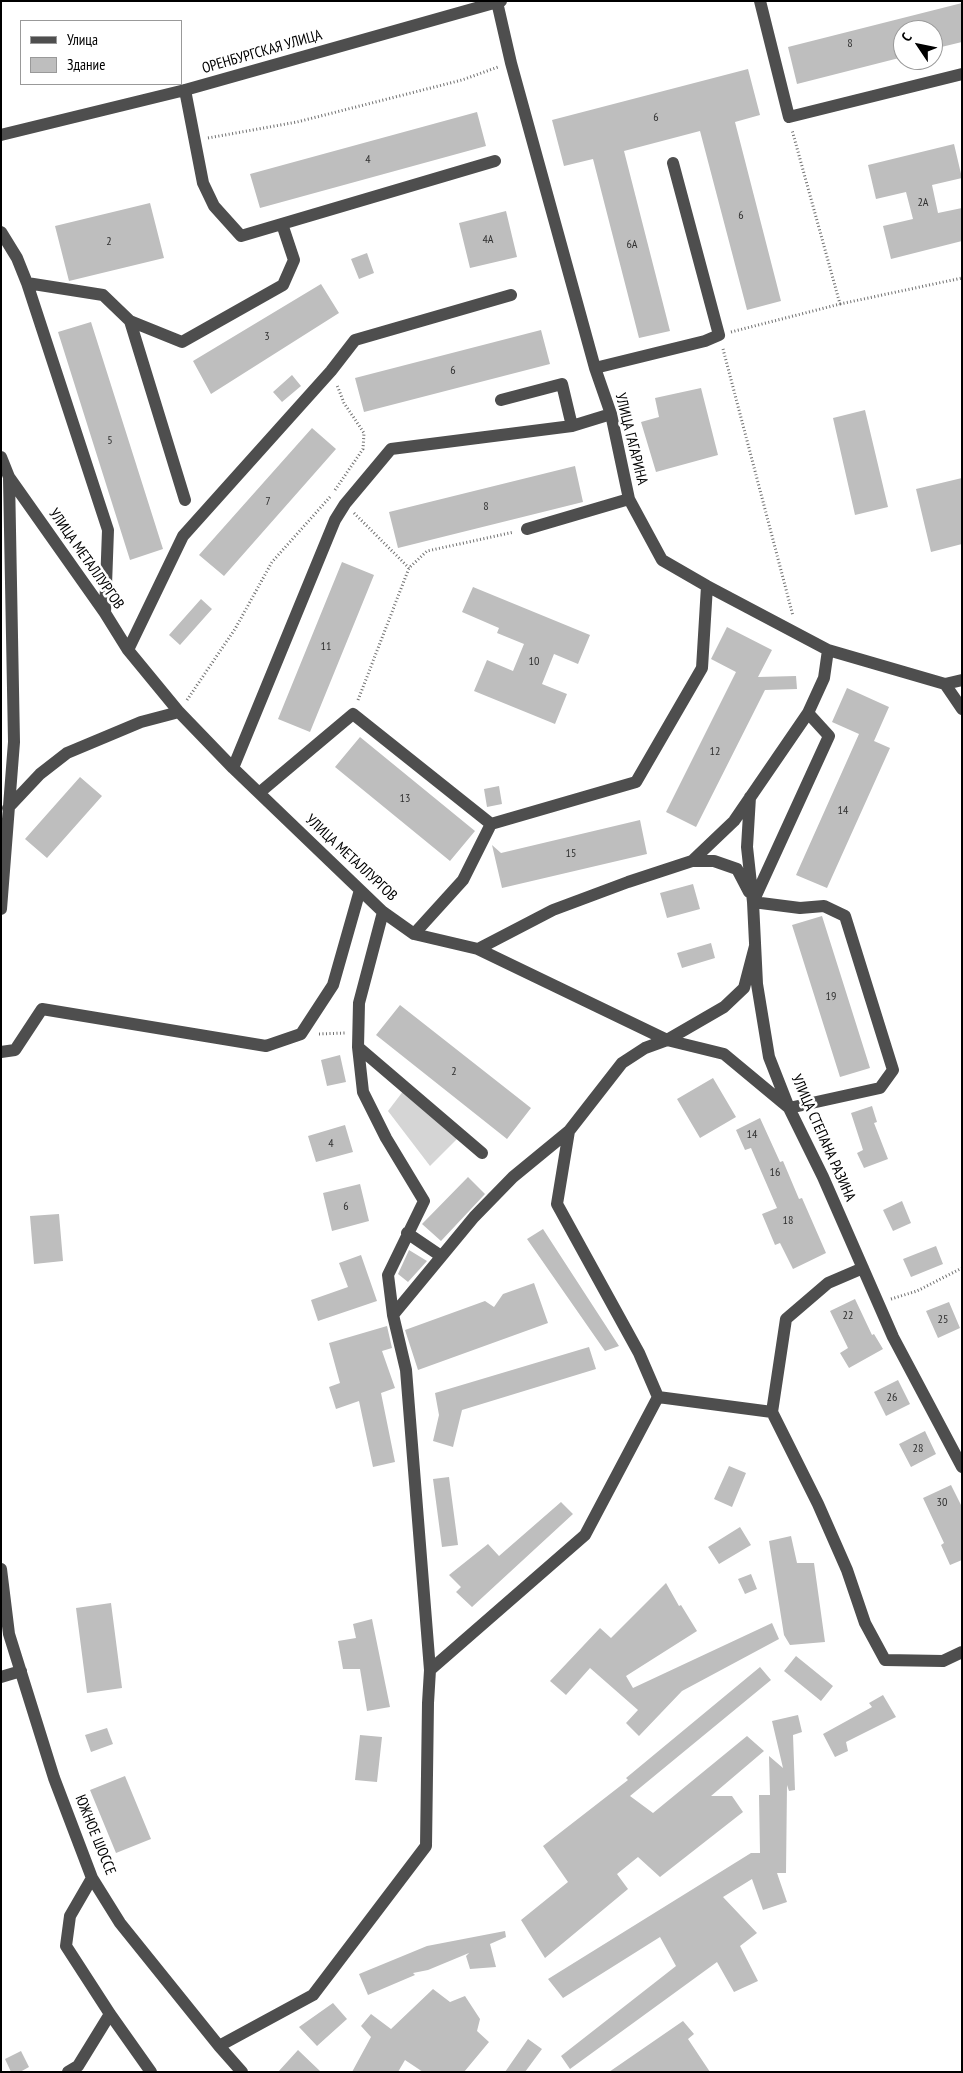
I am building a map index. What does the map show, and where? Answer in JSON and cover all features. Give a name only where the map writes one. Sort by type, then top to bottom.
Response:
[{"type":"street","points":[[760,1],[789,117],[962,74]]},
{"type":"street","name":"УЛИЦА ГАГАРИНА","points":[[499,2],[510,63],[595,368],[611,414],[629,499],[662,560],[798,636],[828,650],[945,684],[962,680]]},
{"type":"street","name":"ОРЕНБУРГСКАЯ УЛИЦА","points":[[1,135],[185,90],[499,2]]},
{"type":"street","points":[[185,90],[202,183],[214,206],[241,236],[495,161]]},
{"type":"street","points":[[595,368],[705,341],[720,335],[674,163]]},
{"type":"street","points":[[27,283],[103,295],[130,321],[182,342],[283,285],[294,260],[282,224]]},
{"type":"street","points":[[1,232],[17,258],[27,283],[108,530],[104,613]]},
{"type":"street","points":[[128,650],[183,536],[331,370],[355,340],[511,295]]},
{"type":"street","points":[[130,321],[185,500]]},
{"type":"street","points":[[501,400],[562,384],[572,426]]},
{"type":"street","points":[[233,768],[331,530],[345,504],[392,449],[572,426],[611,414]]},
{"type":"street","points":[[1,457],[9,477],[14,742],[1,909]]},
{"type":"street","name":"УЛИЦА МЕТАЛЛУРГОВ","points":[[9,477],[128,650],[179,712],[233,768],[383,912],[414,934],[478,949],[668,1040],[724,1054],[789,1108]]},
{"type":"street","points":[[527,529],[629,499]]},
{"type":"street","points":[[414,934],[463,880],[491,824],[636,782],[702,668],[706,586]]},
{"type":"street","points":[[692,861],[734,822],[808,713],[824,678],[828,650]]},
{"type":"street","points":[[945,684],[962,709]]},
{"type":"street","points":[[8,808],[40,774],[66,753],[141,722],[179,712]]},
{"type":"street","points":[[754,902],[829,736],[808,713]]},
{"type":"street","points":[[259,793],[353,714],[491,824]]},
{"type":"street","name":"УЛИЦА СТЕПАНА РАЗИНА","points":[[750,797],[747,848],[754,902],[757,984],[769,1057],[789,1108],[823,1177],[894,1337],[962,1467]]},
{"type":"street","points":[[478,949],[553,910],[692,861],[714,861],[737,869],[754,902]]},
{"type":"street","points":[[1,1052],[15,1050],[42,1009],[266,1046],[301,1034],[333,985],[360,890]]},
{"type":"street","points":[[754,902],[800,908],[824,906],[846,916],[894,1070],[880,1088],[789,1108]]},
{"type":"street","points":[[219,2046],[313,1995],[426,1846],[430,1670],[406,1370],[393,1315],[388,1275],[424,1201],[386,1138],[363,1092],[358,1047],[359,1003],[383,912]]},
{"type":"street","points":[[393,1315],[474,1216],[513,1177],[569,1131],[622,1063],[645,1048],[668,1040],[692,1024],[724,1007],[744,988],[756,946]]},
{"type":"street","points":[[358,1047],[482,1153]]},
{"type":"street","points":[[569,1131],[557,1204],[639,1353],[658,1397]]},
{"type":"street","points":[[407,1233],[441,1256]]},
{"type":"street","points":[[863,1268],[828,1283],[786,1319],[772,1412],[818,1504],[847,1570],[865,1623],[885,1660],[943,1661],[962,1652]]},
{"type":"street","points":[[658,1397],[772,1412]]},
{"type":"street","points":[[430,1670],[584,1535],[658,1397]]},
{"type":"street","name":"ЮЖНОЕ ШОССЕ","points":[[1,1570],[9,1634],[54,1778],[92,1878],[120,1923],[242,2072]]},
{"type":"street","points":[[1,1677],[21,1671]]},
{"type":"street","points":[[92,1878],[70,1916],[66,1946],[110,2014],[151,2072]]},
{"type":"street","points":[[68,2072],[78,2066],[110,2014]]},
{"type":"path","points":[[195,140],[297,122],[462,80],[510,63]]},
{"type":"path","points":[[789,117],[840,304]]},
{"type":"path","points":[[798,636],[720,335],[840,304],[962,278]]},
{"type":"path","points":[[179,712],[235,629],[272,562],[331,496],[363,449],[364,433],[344,403],[331,370]]},
{"type":"path","points":[[331,496],[345,504],[408,568]]},
{"type":"path","points":[[353,714],[408,568],[427,551],[527,529]]},
{"type":"path","points":[[301,1034],[359,1033]]},
{"type":"path","points":[[878,1302],[917,1291],[962,1268]]},
{"type":"shaded area","points":[[404,1090],[459,1137],[430,1166],[388,1111]]},
{"type":"building","points":[[962,3],[962,42],[943,47],[943,20],[895,20]]},
{"type":"building","points":[[893,20],[893,60],[797,84],[788,47]]},
{"type":"building","points":[[748,69],[760,115],[735,122],[781,301],[747,310],[700,131],[624,151],[670,331],[639,338],[593,159],[564,166],[552,120]]},
{"type":"building","points":[[477,112],[486,146],[260,208],[250,174]]},
{"type":"building","points":[[954,144],[962,178],[932,185],[938,213],[962,208],[962,241],[891,259],[883,226],[913,219],[906,192],[876,199],[868,165]]},
{"type":"building","points":[[150,203],[164,258],[69,281],[55,226]]},
{"type":"building","points":[[506,211],[517,257],[470,268],[459,223]]},
{"type":"building","points":[[367,253],[374,273],[359,279],[351,259]]},
{"type":"building","points":[[321,284],[339,313],[211,394],[193,361]]},
{"type":"building","points":[[91,322],[163,549],[130,560],[58,332]]},
{"type":"building","points":[[541,330],[550,364],[364,412],[355,378]]},
{"type":"building","points":[[292,375],[301,386],[282,402],[273,392]]},
{"type":"building","points":[[701,388],[718,455],[656,472],[641,422],[659,417],[655,398]]},
{"type":"building","points":[[865,410],[888,507],[855,515],[833,418]]},
{"type":"building","points":[[312,428],[336,449],[224,576],[199,555]]},
{"type":"building","points":[[575,466],[583,502],[398,548],[389,512]]},
{"type":"building","points":[[962,478],[962,544],[931,552],[916,489]]},
{"type":"building","points":[[342,562],[374,575],[310,732],[278,719]]},
{"type":"building","points":[[473,587],[590,635],[578,664],[554,654],[542,684],[567,694],[555,724],[474,691],[487,660],[513,671],[524,644],[497,633],[499,628],[462,612]]},
{"type":"building","points":[[201,599],[212,609],[180,645],[169,635]]},
{"type":"building","points":[[727,627],[772,650],[758,677],[796,676],[797,689],[765,690],[696,827],[666,812],[736,672],[711,659]]},
{"type":"building","points":[[847,688],[889,707],[874,741],[890,748],[827,888],[796,875],[859,734],[832,722]]},
{"type":"building","points":[[360,737],[475,831],[450,861],[335,767]]},
{"type":"building","points":[[80,777],[102,796],[47,858],[25,839]]},
{"type":"building","points":[[499,786],[502,804],[487,807],[484,789]]},
{"type":"building","points":[[640,820],[647,854],[502,888],[492,845],[501,853]]},
{"type":"building","points":[[693,884],[700,909],[667,918],[660,893]]},
{"type":"building","points":[[822,916],[870,1068],[840,1077],[792,925]]},
{"type":"building","points":[[711,943],[715,958],[682,968],[677,953]]},
{"type":"building","points":[[400,1005],[531,1108],[507,1139],[376,1035]]},
{"type":"building","points":[[340,1055],[346,1082],[327,1086],[321,1060]]},
{"type":"building","points":[[713,1078],[736,1117],[700,1138],[677,1099]]},
{"type":"building","points":[[872,1106],[877,1122],[874,1123],[888,1159],[864,1168],[857,1153],[863,1150],[851,1113]]},
{"type":"building","points":[[760,1118],[780,1162],[783,1161],[799,1199],[802,1198],[826,1253],[793,1269],[780,1243],[775,1245],[762,1214],[777,1208],[751,1148],[745,1150],[736,1130]]},
{"type":"building","points":[[345,1125],[353,1152],[316,1162],[308,1136]]},
{"type":"building","points":[[468,1177],[485,1194],[441,1241],[422,1224]]},
{"type":"building","points":[[360,1184],[369,1221],[332,1231],[323,1193]]},
{"type":"building","points":[[902,1201],[911,1223],[893,1231],[883,1210]]},
{"type":"building","points":[[59,1214],[63,1261],[34,1264],[30,1216]]},
{"type":"building","points":[[543,1229],[619,1346],[605,1351],[527,1239]]},
{"type":"building","points":[[936,1246],[943,1264],[911,1277],[903,1259]]},
{"type":"building","points":[[409,1250],[427,1261],[408,1282],[398,1274]]},
{"type":"building","points":[[361,1255],[377,1301],[318,1321],[311,1300],[348,1287],[339,1263]]},
{"type":"building","points":[[534,1283],[548,1323],[418,1370],[405,1330],[485,1301],[494,1307],[503,1294]]},
{"type":"building","points":[[855,1299],[872,1335],[874,1334],[883,1349],[849,1368],[840,1353],[848,1348],[830,1311]]},
{"type":"building","points":[[949,1302],[960,1328],[938,1338],[926,1311]]},
{"type":"building","points":[[387,1326],[392,1348],[382,1351],[395,1388],[381,1393],[395,1462],[373,1467],[359,1401],[336,1409],[329,1387],[340,1383],[329,1343]]},
{"type":"building","points":[[589,1347],[596,1369],[462,1410],[453,1447],[433,1441],[439,1415],[435,1393]]},
{"type":"building","points":[[898,1380],[910,1404],[886,1416],[874,1392]]},
{"type":"building","points":[[925,1431],[936,1454],[911,1467],[899,1444]]},
{"type":"building","points":[[729,1466],[746,1473],[732,1507],[714,1499]]},
{"type":"building","points":[[449,1477],[458,1545],[442,1547],[433,1479]]},
{"type":"building","points":[[951,1485],[962,1507],[962,1560],[950,1565],[941,1545],[944,1543],[923,1498]]},
{"type":"building","points":[[561,1502],[573,1514],[472,1607],[456,1592],[461,1587],[449,1575],[488,1544],[499,1556]]},
{"type":"building","points":[[740,1527],[751,1545],[719,1564],[708,1547]]},
{"type":"building","points":[[791,1536],[797,1563],[814,1563],[825,1642],[790,1645],[784,1635],[769,1541]]},
{"type":"building","points":[[751,1574],[757,1589],[745,1594],[738,1579]]},
{"type":"building","points":[[666,1583],[679,1606],[681,1605],[697,1631],[626,1676],[633,1688],[772,1623],[779,1639],[682,1691],[639,1736],[626,1723],[638,1710],[590,1668],[566,1695],[550,1681],[600,1628],[611,1638]]},
{"type":"building","points":[[111,1603],[122,1688],[87,1693],[76,1608]]},
{"type":"building","points":[[372,1619],[390,1707],[367,1711],[360,1669],[343,1669],[338,1641],[356,1638],[353,1624]]},
{"type":"building","points":[[796,1656],[833,1686],[821,1701],[784,1671]]},
{"type":"building","points":[[760,1667],[771,1680],[630,1796],[653,1813],[747,1736],[764,1751],[711,1796],[732,1796],[743,1812],[660,1877],[638,1857],[617,1874],[628,1889],[545,1958],[521,1920],[568,1882],[543,1846],[628,1780],[626,1778]]},
{"type":"building","points":[[883,1695],[896,1717],[846,1742],[848,1751],[835,1757],[823,1734],[872,1707],[869,1703]]},
{"type":"building","points":[[798,1715],[802,1732],[793,1735],[795,1790],[789,1791],[787,1785],[786,1873],[777,1873],[787,1902],[763,1910],[752,1879],[723,1897],[757,1933],[740,1946],[758,1981],[734,1992],[717,1962],[570,2069],[561,2056],[676,1966],[660,1937],[563,1998],[548,1979],[751,1853],[760,1853],[759,1795],[770,1795],[769,1756],[783,1768],[772,1721]]},
{"type":"building","points":[[107,1728],[113,1744],[91,1752],[85,1735]]},
{"type":"building","points":[[360,1735],[382,1737],[377,1782],[355,1780]]},
{"type":"building","points":[[125,1776],[151,1839],[116,1853],[90,1790]]},
{"type":"building","points":[[505,1931],[506,1937],[490,1944],[496,1967],[470,1969],[466,1956],[469,1953],[428,1970],[413,1973],[415,1975],[368,1995],[359,1974],[427,1946]]},
{"type":"building","points":[[433,1989],[450,2002],[465,1996],[480,2019],[477,2031],[489,2042],[464,2072],[423,2072],[405,2060],[398,2072],[352,2072],[371,2037],[361,2026],[371,2014],[391,2029]]},
{"type":"building","points":[[333,2003],[347,2019],[317,2046],[299,2027]]},
{"type":"building","points":[[683,2021],[694,2034],[688,2039],[710,2072],[609,2072]]},
{"type":"building","points":[[528,2039],[542,2049],[525,2072],[505,2072]]},
{"type":"building","points":[[298,2050],[321,2072],[278,2072]]},
{"type":"building","points":[[21,2051],[29,2067],[20,2072],[11,2072],[5,2059]]}]
